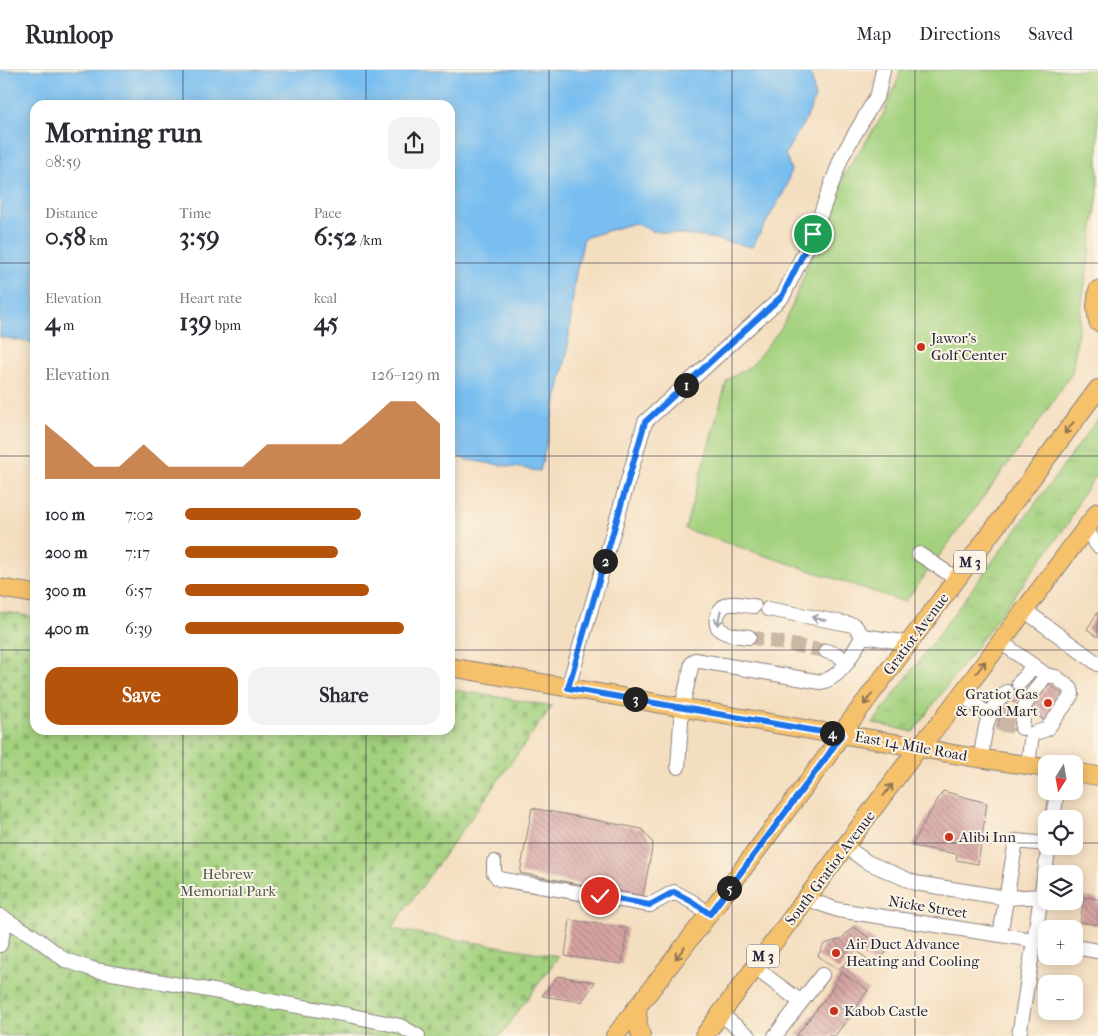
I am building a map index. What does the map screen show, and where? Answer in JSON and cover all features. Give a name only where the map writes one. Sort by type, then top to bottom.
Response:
[{"type":"main road","points":[[1098,290],[1096,307],[1098,322]]},
{"type":"main road","name":"Gratiot Avenue","points":[[842,734],[1098,389]]},
{"type":"main road","name":"M 3","points":[[920,747],[1098,512]]},
{"type":"main road","points":[[0,588],[30,593]]},
{"type":"main road","name":"East 14 Mile Road","points":[[455,668],[816,731],[920,747],[949,754],[1038,767]]},
{"type":"main road","name":"M 3","points":[[615,1036],[710,914],[842,734]]},
{"type":"main road","name":"South Gratiot Avenue","points":[[704,1036],[920,747]]},
{"type":"main road","points":[[1083,774],[1098,776]]},
{"type":"main road","points":[[637,1007],[641,1036]]},
{"type":"street","points":[[568,688],[645,422],[782,296],[813,234],[842,156],[878,94],[883,70]]},
{"type":"street","points":[[1085,529],[1098,546]]},
{"type":"street","points":[[919,554],[957,579]]},
{"type":"street","points":[[749,637],[730,635],[720,631],[716,620],[724,605],[731,604],[761,608],[854,625],[863,636],[908,643]]},
{"type":"street","points":[[1024,610],[1098,664]]},
{"type":"street","points":[[678,766],[682,708],[692,663],[695,660],[821,682],[829,680],[838,674],[863,636]]},
{"type":"street","points":[[1001,642],[1046,675],[1056,677],[1071,689],[1070,699],[1047,729],[1022,724]]},
{"type":"street","points":[[826,651],[838,655],[847,663]]},
{"type":"street","points":[[1019,683],[1033,665]]},
{"type":"street","points":[[1028,765],[1022,724],[1024,708],[1046,675]]},
{"type":"street","points":[[981,758],[985,730],[994,717],[1002,696],[1007,692]]},
{"type":"street","points":[[961,694],[994,717]]},
{"type":"street","points":[[1000,935],[1016,841],[1038,844]]},
{"type":"street","points":[[846,847],[867,862],[915,883],[1007,898],[1038,896]]},
{"type":"street","points":[[494,862],[494,873],[499,879],[650,905],[674,892],[710,914]]},
{"type":"street","name":"Nicke Street","points":[[807,899],[838,910],[1038,941]]},
{"type":"street","points":[[0,945],[3,918],[35,937],[65,960],[95,970],[348,1015],[400,1026],[418,1036]]},
{"type":"street","points":[[1083,948],[1098,951]]},
{"type":"street","points":[[1019,1036],[1038,954]]},
{"type":"street","points":[[755,968],[801,1002]]},
{"type":"street","points":[[775,1036],[822,975]]},
{"type":"street","points":[[720,1014],[749,1036]]},
{"type":"green space","name":"Jawor's Golf Center","points":[[900,70],[1098,70],[1098,194],[1072,373],[1035,428],[905,602],[685,529],[727,380],[751,366],[782,327],[845,173],[883,115],[899,77]]},
{"type":"green space","points":[[1098,419],[1098,473],[1080,498],[1069,522],[913,732],[873,723]]},
{"type":"green space","name":"Hebrew Memorial Park","points":[[0,611],[30,616],[30,735],[455,735],[455,690],[552,706],[391,929],[559,956],[500,1036],[0,1036]]},
{"type":"water","points":[[0,70],[803,70],[811,73],[815,98],[807,117],[785,154],[791,170],[786,188],[752,247],[710,238],[653,231],[634,223],[584,238],[575,278],[567,353],[540,471],[467,460],[455,455],[455,100],[30,100],[30,342],[0,337]]},
{"type":"building","points":[[1098,612],[1098,637],[1087,629]]},
{"type":"building","points":[[1017,680],[1027,694],[1014,703],[1004,689]]},
{"type":"building","points":[[1049,684],[1065,696],[1046,721],[1030,710]]},
{"type":"building","points":[[1002,709],[1017,712],[1014,730],[998,727]]},
{"type":"building","name":"Alibi Inn","points":[[943,791],[987,803],[978,864],[956,860],[957,854],[912,846]]},
{"type":"building","points":[[532,808],[642,829],[653,843],[643,896],[520,873]]},
{"type":"building","points":[[1084,897],[1098,899],[1097,925],[1083,923],[1083,920],[1080,920]]},
{"type":"building","points":[[570,920],[627,928],[622,964],[565,956]]},
{"type":"building","points":[[853,927],[888,950],[875,965],[856,950],[839,970],[818,956],[824,944],[841,939]]},
{"type":"building","points":[[841,972],[868,990],[855,1009],[835,1036],[796,1036],[830,992]]},
{"type":"building","points":[[558,976],[595,982],[582,1002],[542,996]]},
{"type":"tunnel","points":[[749,637],[826,651]]},
{"type":"tunnel","points":[[1001,713],[1016,715]]},
{"type":"tunnel","points":[[999,724],[1014,727]]},
{"type":"place","name":"Jawor's Golf Center","points":[[921,347]]},
{"type":"place","name":"Gratiot Gas & Food Mart","points":[[1048,703]]},
{"type":"place","name":"Alibi Inn","points":[[949,837]]},
{"type":"place","name":"Air Duct Advance Heating and Cooling","points":[[836,953]]},
{"type":"place","name":"Kabob Castle","points":[[834,1011]]},
{"type":"route","points":[[600,896],[650,905],[674,892],[710,914],[842,734],[568,688],[645,422],[782,296],[813,234]]}]
